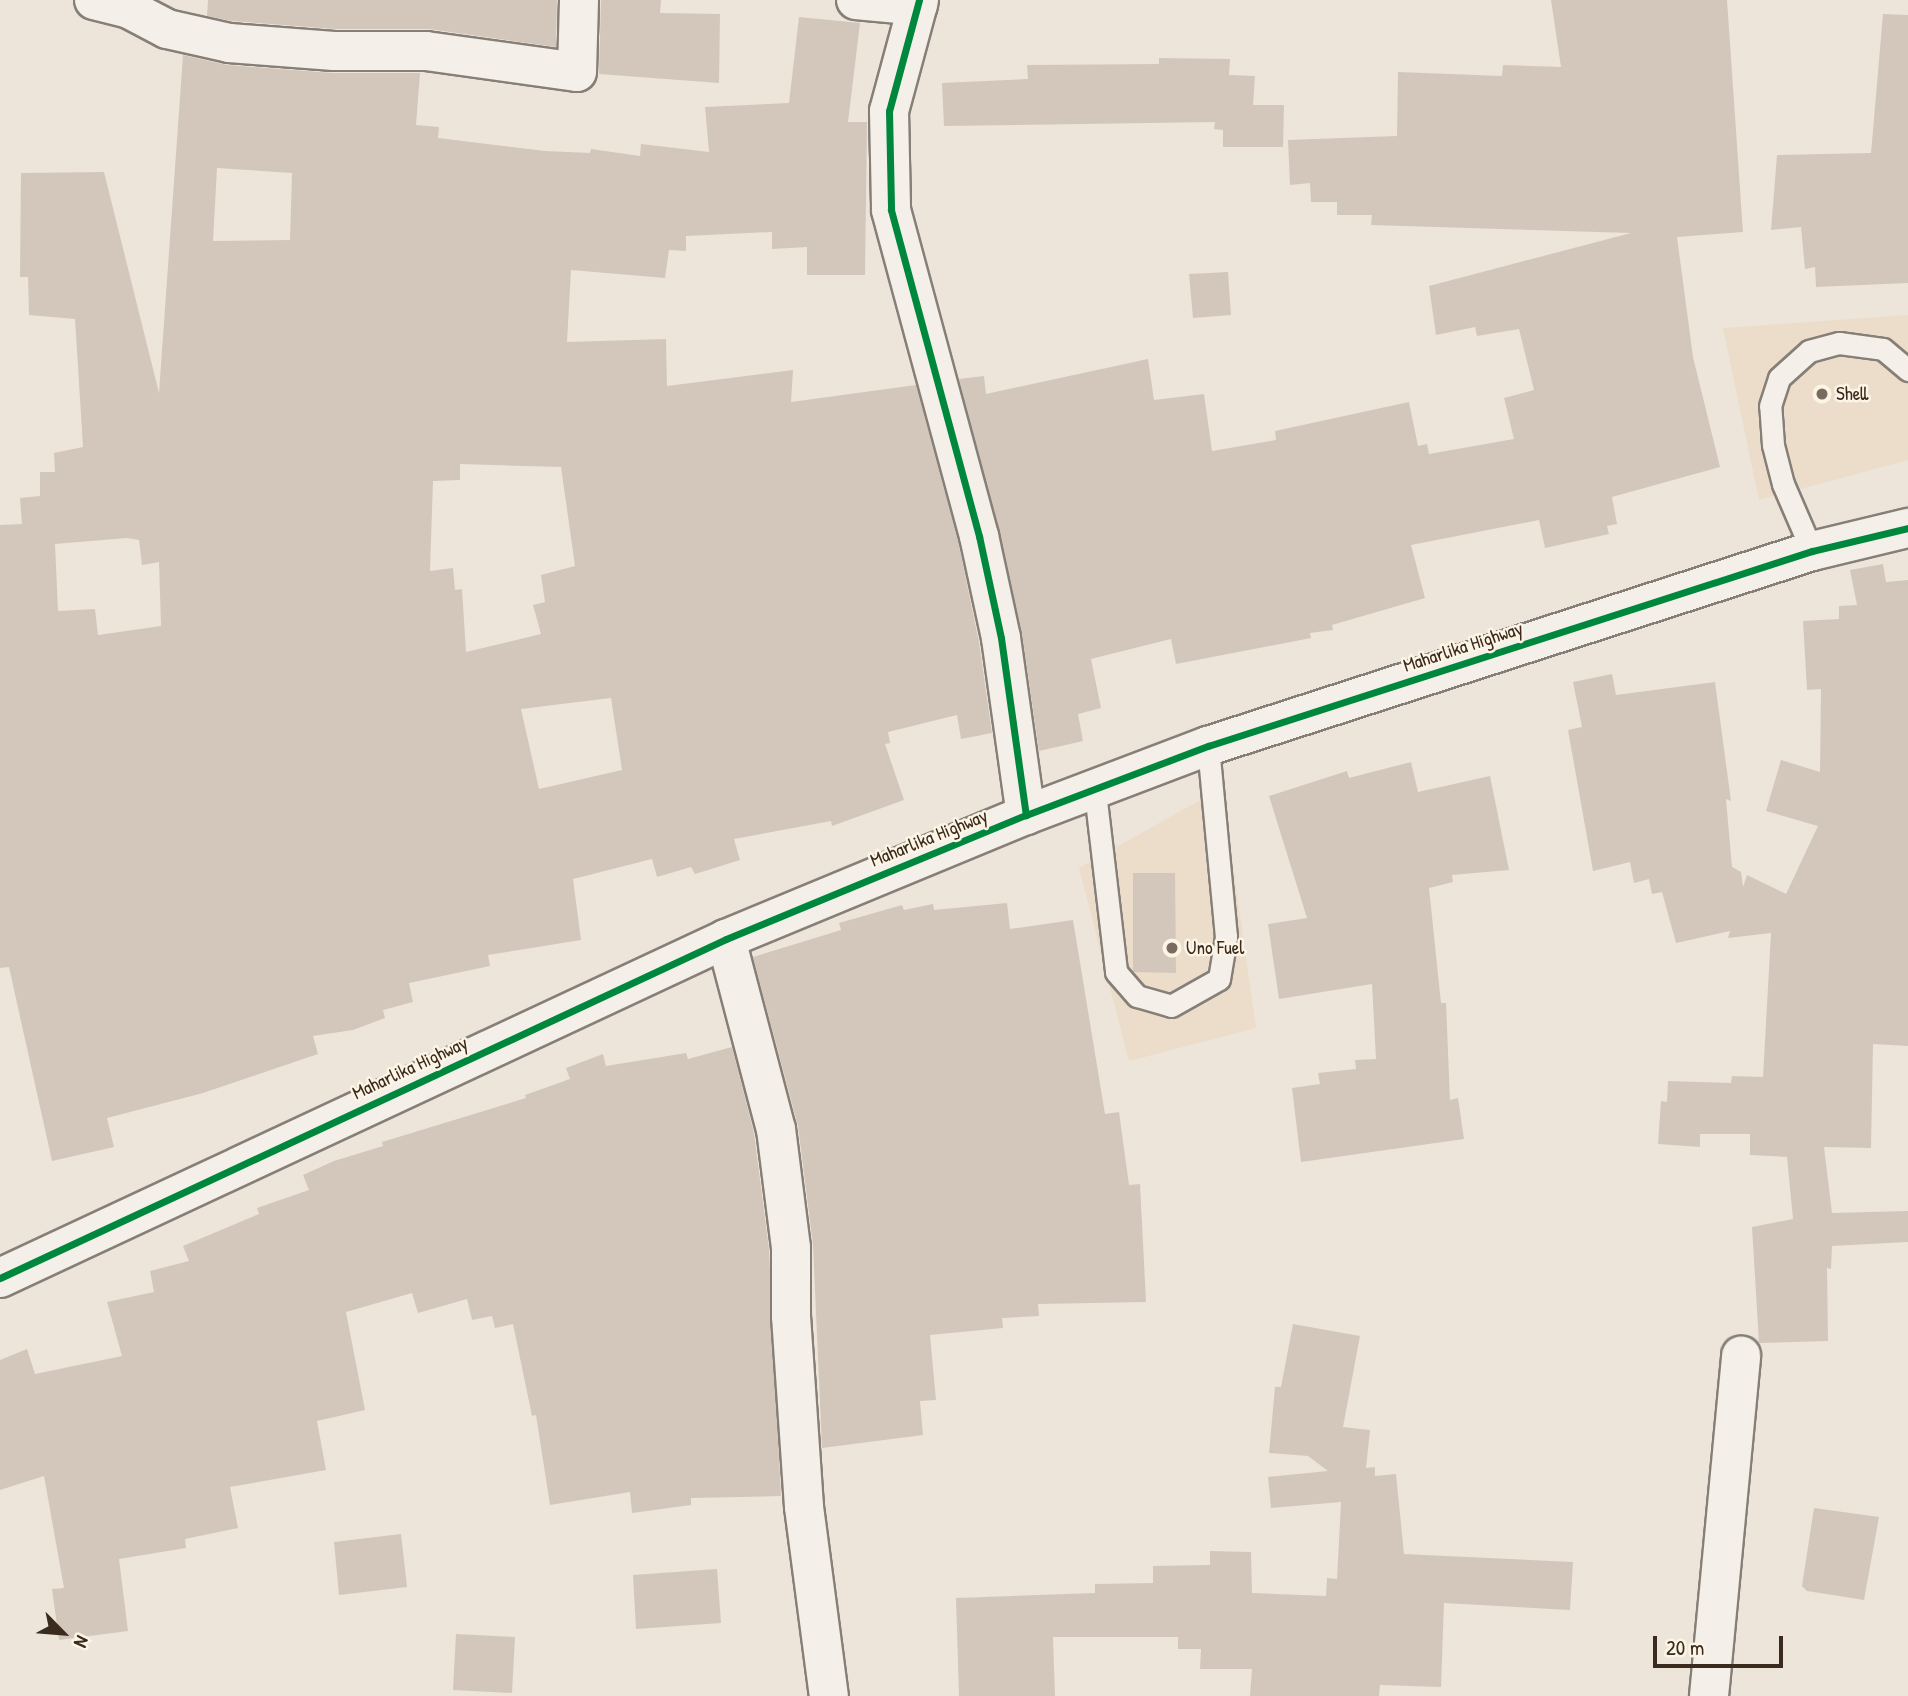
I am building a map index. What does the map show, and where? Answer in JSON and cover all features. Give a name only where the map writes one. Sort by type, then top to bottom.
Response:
[{"type":"main road","points":[[94,0],[127,8],[167,30],[229,43],[334,51],[426,51],[577,72],[579,0]]},
{"type":"main road","points":[[856,0],[918,3],[888,111],[891,210],[979,536],[1001,638],[1026,815]]},
{"type":"main road","name":"Maharlika Highway","points":[[0,1278],[726,939],[1026,815],[1095,792],[1208,746],[1812,551],[1908,528]]},
{"type":"main road","points":[[726,939],[776,1129],[791,1248],[804,1507],[829,1696]]},
{"type":"main road","points":[[1709,1696],[1741,1355]]},
{"type":"lane","points":[[1812,551],[1783,484],[1773,445],[1770,406],[1779,378],[1809,351],[1839,343],[1883,349],[1908,370]]},
{"type":"lane","points":[[1095,792],[1116,972],[1137,996],[1171,1006],[1219,979],[1226,937],[1208,746]]},
{"type":"shaded area","name":"Shell","points":[[1908,315],[1908,460],[1759,500],[1723,328]]},
{"type":"shaded area","name":"Uno Fuel","points":[[1222,788],[1256,1028],[1129,1061],[1079,868]]},
{"type":"building","points":[[208,0],[557,0],[556,47],[429,29],[335,29],[232,21],[207,16]]},
{"type":"building","points":[[601,0],[661,0],[660,13],[720,14],[719,83],[599,74]]},
{"type":"building","points":[[1551,0],[1727,0],[1743,232],[1677,237],[1693,357],[1720,467],[1612,497],[1617,524],[1607,526],[1609,534],[1545,548],[1539,520],[1411,545],[1425,598],[1332,625],[1333,630],[1310,633],[1311,638],[1176,664],[1171,639],[1091,659],[1101,708],[1078,714],[1083,741],[1039,751],[1022,633],[959,379],[984,376],[986,394],[1148,359],[1154,400],[1204,394],[1212,451],[1276,440],[1275,431],[1409,402],[1418,446],[1427,444],[1429,454],[1514,439],[1504,398],[1534,390],[1519,329],[1477,336],[1475,327],[1436,335],[1429,286],[1631,233],[1371,225],[1372,215],[1337,215],[1337,202],[1311,202],[1310,183],[1290,185],[1288,140],[1397,136],[1398,72],[1502,76],[1503,65],[1561,67]]},
{"type":"building","points":[[1883,14],[1908,15],[1908,283],[1816,287],[1815,267],[1805,269],[1801,227],[1771,230],[1777,155],[1871,153]]},
{"type":"building","points":[[799,17],[860,23],[848,122],[867,122],[865,275],[807,275],[807,247],[772,249],[772,232],[686,236],[686,251],[669,250],[665,278],[571,270],[567,342],[666,339],[667,386],[793,370],[791,402],[916,385],[958,541],[979,642],[992,733],[961,739],[957,715],[888,732],[890,743],[885,744],[904,800],[832,826],[831,821],[734,839],[740,860],[695,874],[691,867],[657,877],[652,859],[573,879],[581,940],[488,955],[490,966],[409,983],[413,1002],[383,1010],[385,1018],[353,1030],[313,1036],[318,1054],[203,1093],[107,1118],[114,1147],[52,1161],[9,967],[0,968],[0,525],[22,524],[20,498],[40,496],[40,472],[55,472],[54,453],[83,447],[75,319],[29,315],[28,277],[20,277],[21,173],[104,172],[159,393],[183,55],[227,65],[332,73],[420,73],[416,125],[439,127],[438,138],[545,151],[590,153],[591,149],[640,156],[641,144],[709,152],[705,107],[789,103]],"holes":[[[217,168],[292,173],[290,240],[213,241]],[[460,464],[561,467],[575,566],[541,575],[545,602],[533,605],[541,634],[466,652],[462,589],[455,590],[453,568],[430,571],[433,481],[460,480]],[[127,538],[139,540],[142,565],[159,562],[161,626],[98,635],[95,609],[58,611],[55,544]],[[611,698],[622,770],[539,789],[521,709]]]},
{"type":"building","points":[[1159,58],[1230,59],[1229,75],[1255,76],[1253,105],[1284,105],[1283,147],[1223,147],[1223,130],[1214,129],[1215,122],[944,126],[942,83],[1028,79],[1027,65],[1159,64]]},
{"type":"building","points":[[1228,272],[1231,315],[1193,318],[1189,274]]},
{"type":"building","points":[[1883,564],[1886,582],[1908,580],[1908,1046],[1873,1044],[1871,1148],[1824,1147],[1832,1213],[1908,1211],[1908,1242],[1832,1246],[1831,1269],[1827,1268],[1828,1341],[1759,1343],[1752,1227],[1793,1219],[1787,1157],[1750,1155],[1750,1134],[1700,1134],[1700,1147],[1658,1144],[1661,1101],[1667,1102],[1668,1081],[1731,1083],[1732,1076],[1763,1077],[1771,933],[1728,938],[1730,931],[1676,943],[1662,892],[1652,894],[1649,879],[1634,883],[1630,862],[1593,871],[1568,730],[1582,727],[1573,682],[1612,674],[1616,695],[1715,682],[1731,801],[1726,799],[1732,867],[1741,872],[1743,887],[1747,875],[1786,894],[1818,826],[1766,811],[1781,760],[1820,772],[1821,689],[1807,690],[1803,621],[1839,619],[1839,606],[1857,605],[1850,570]]},
{"type":"building","points":[[1411,762],[1418,792],[1490,776],[1509,870],[1452,875],[1453,882],[1429,888],[1441,1003],[1446,1003],[1450,1100],[1458,1098],[1464,1139],[1301,1162],[1292,1088],[1320,1084],[1318,1073],[1356,1069],[1355,1060],[1376,1059],[1372,984],[1279,999],[1268,924],[1307,918],[1269,796],[1347,771],[1349,778]]},
{"type":"building","points":[[1133,873],[1175,873],[1176,973],[1133,972]]},
{"type":"building","points":[[1007,903],[1010,929],[1073,920],[1105,1114],[1119,1112],[1129,1185],[1140,1184],[1146,1302],[1038,1304],[1039,1316],[1002,1318],[1003,1328],[930,1335],[936,1400],[920,1401],[923,1435],[822,1448],[813,1245],[798,1126],[753,957],[841,930],[839,923],[902,905],[904,910],[933,904],[934,910]]},
{"type":"building","points":[[732,1047],[754,1133],[769,1249],[781,1496],[691,1498],[691,1505],[632,1513],[630,1492],[550,1505],[536,1415],[532,1416],[513,1324],[495,1328],[492,1316],[472,1320],[467,1299],[418,1313],[412,1293],[346,1312],[365,1410],[317,1421],[326,1470],[230,1487],[238,1528],[185,1539],[186,1548],[119,1559],[128,1631],[59,1640],[52,1589],[64,1588],[44,1476],[0,1490],[0,1360],[27,1349],[35,1374],[122,1356],[107,1302],[154,1292],[150,1271],[189,1261],[183,1246],[259,1214],[257,1208],[309,1190],[303,1175],[334,1161],[383,1146],[382,1142],[526,1098],[525,1095],[570,1079],[566,1068],[603,1054],[606,1066],[686,1053],[688,1059]]},
{"type":"building","points":[[1293,1324],[1360,1336],[1343,1427],[1370,1430],[1366,1468],[1375,1467],[1375,1476],[1396,1474],[1404,1554],[1573,1562],[1570,1610],[1444,1603],[1441,1687],[1380,1685],[1379,1696],[1250,1696],[1252,1669],[1200,1669],[1201,1649],[1178,1649],[1178,1637],[1053,1637],[1055,1696],[959,1696],[956,1598],[1095,1593],[1095,1584],[1153,1583],[1153,1566],[1210,1565],[1210,1551],[1251,1552],[1252,1593],[1326,1596],[1327,1578],[1337,1579],[1341,1502],[1271,1508],[1268,1477],[1328,1471],[1308,1456],[1269,1453],[1275,1387],[1281,1387]]},
{"type":"building","points":[[1814,1508],[1879,1517],[1864,1600],[1807,1591],[1802,1586]]},
{"type":"building","points":[[401,1534],[407,1587],[339,1595],[334,1542]]},
{"type":"building","points":[[717,1569],[721,1623],[636,1629],[633,1575]]},
{"type":"building","points":[[456,1634],[515,1637],[512,1693],[453,1690]]},
{"type":"cycle path","points":[[919,0],[889,111],[891,210],[979,536],[1001,638],[1026,815]]},
{"type":"cycle path","points":[[0,1278],[726,939],[1026,815],[1208,746],[1812,551],[1908,528]]},
{"type":"place","name":"Shell","points":[[1822,394]]},
{"type":"place","name":"Uno Fuel","points":[[1172,948]]}]
